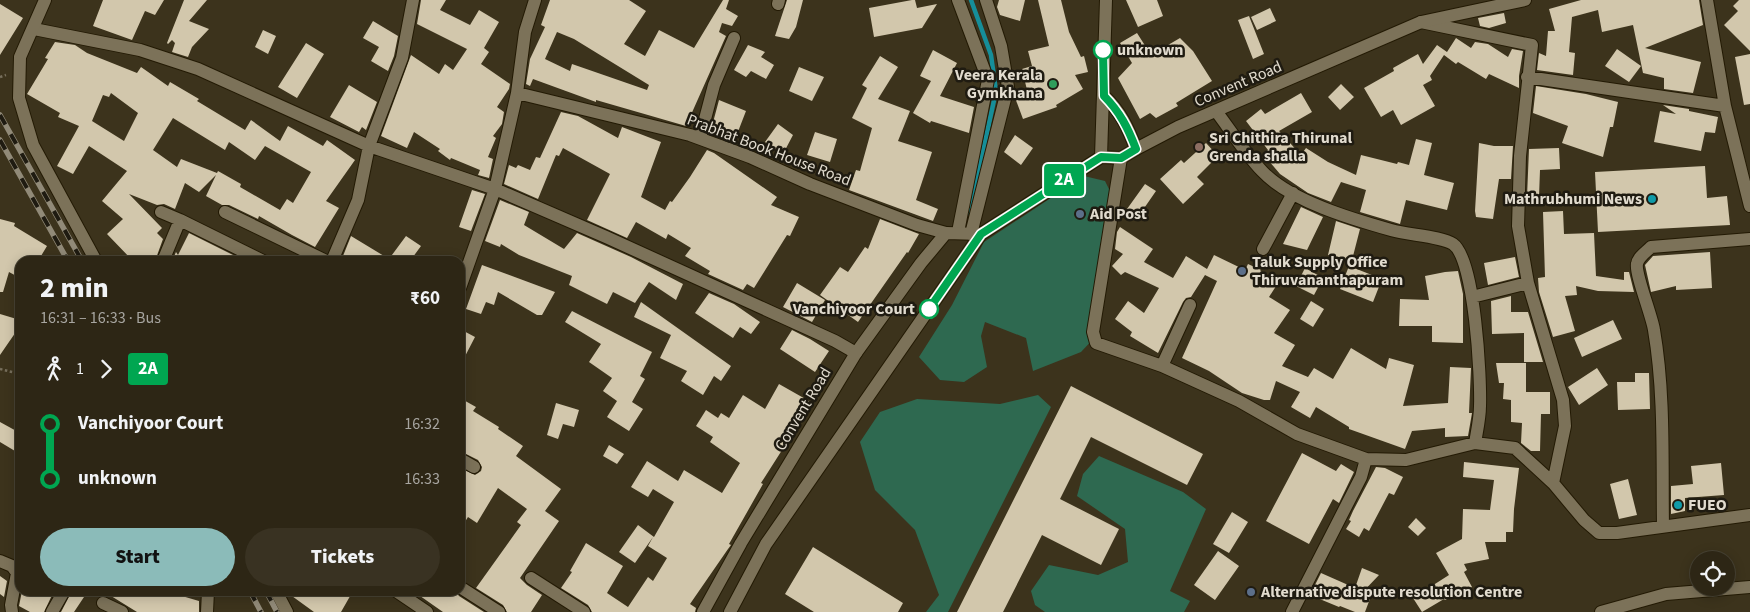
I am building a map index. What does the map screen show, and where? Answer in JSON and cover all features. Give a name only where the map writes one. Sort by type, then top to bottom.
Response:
[{"type":"street","points":[[45,0],[34,29],[20,57],[18,98],[33,145],[93,256]]},
{"type":"street","points":[[334,256],[358,200],[369,146],[402,58],[414,0]]},
{"type":"street","points":[[465,274],[495,189],[517,93],[525,32],[535,0]]},
{"type":"street","points":[[958,0],[988,80],[964,233]]},
{"type":"street","points":[[730,612],[766,544],[964,233],[1008,87],[1001,46],[986,0]]},
{"type":"street","points":[[1106,0],[1101,157],[1121,158],[1092,332],[1096,343],[1162,366],[1239,401],[1297,434],[1366,459],[1406,460],[1475,443],[1515,448],[1553,483],[1584,520],[1599,532],[1618,533],[1750,516]]},
{"type":"street","name":"Convent Road","points":[[1121,158],[1178,127],[1421,22],[1525,0]]},
{"type":"street","points":[[1707,0],[1725,106],[1750,206]]},
{"type":"street","points":[[1421,22],[1532,45],[1527,77],[1520,156],[1518,226],[1528,283],[1563,400],[1565,426],[1553,483]]},
{"type":"street","points":[[34,29],[140,50],[198,69],[369,146],[495,189],[835,341],[856,353]]},
{"type":"street","points":[[700,138],[714,85],[734,38]]},
{"type":"street","points":[[1527,77],[1725,106]]},
{"type":"street","name":"Prabhat Book House Road","points":[[517,93],[609,114],[700,138],[750,157],[810,184],[917,225],[964,233]]},
{"type":"street","points":[[1104,96],[1116,107],[1136,149]]},
{"type":"street","points":[[1216,111],[1262,172],[1278,185],[1306,201],[1369,224],[1404,234],[1442,240],[1453,244],[1464,258],[1472,297],[1478,363],[1480,407],[1475,443]]},
{"type":"street","name":"Convent Road","points":[[703,612],[741,543],[856,353],[922,263],[964,233],[1101,157]]},
{"type":"street","points":[[1263,249],[1293,193]]},
{"type":"street","points":[[161,212],[252,256]]},
{"type":"street","points":[[225,212],[314,256]]},
{"type":"street","points":[[165,256],[180,220]]},
{"type":"street","points":[[1663,527],[1660,376],[1654,329],[1639,278],[1637,264],[1641,256],[1651,247],[1750,239]]},
{"type":"street","points":[[1472,297],[1528,283]]},
{"type":"street","points":[[1162,366],[1190,305]]},
{"type":"street","points":[[1292,612],[1361,477],[1366,459]]},
{"type":"street","points":[[465,462],[474,467]]},
{"type":"street","points":[[0,561],[12,566],[15,570]]},
{"type":"street","points":[[531,578],[584,612]]},
{"type":"street","points":[[12,612],[11,605],[15,584]]},
{"type":"street","points":[[1602,612],[1666,594],[1750,587]]},
{"type":"street","points":[[465,590],[499,612]]},
{"type":"street","points":[[52,612],[61,596]]},
{"type":"street","points":[[207,612],[208,596]]},
{"type":"street","points":[[279,596],[287,612]]},
{"type":"street","points":[[403,596],[427,612]]},
{"type":"street","points":[[103,603],[122,612]]},
{"type":"path","points":[[0,77],[6,75]]},
{"type":"path","points":[[0,369],[15,373]]},
{"type":"green space","points":[[1084,176],[1105,181],[1110,191],[1098,259],[1098,334],[1081,352],[1033,371],[1026,338],[985,322],[981,336],[987,367],[964,382],[940,380],[919,357],[952,305],[984,242]]},
{"type":"green space","points":[[1038,395],[1051,407],[948,612],[926,612],[939,595],[915,530],[875,490],[860,442],[880,412],[917,399],[1000,404]]},
{"type":"green space","points":[[1099,456],[1183,492],[1206,509],[1170,591],[1190,601],[1184,612],[1045,612],[1035,605],[1031,591],[1049,565],[1098,575],[1128,562],[1125,529],[1077,496],[1083,474]]},
{"type":"building","points":[[103,0],[164,0],[155,15],[145,11],[132,40],[93,26]]},
{"type":"building","points":[[184,0],[207,0],[189,21],[209,29],[192,47],[188,57],[172,52],[175,43],[172,40],[167,43]]},
{"type":"building","points":[[421,0],[446,0],[440,10],[470,25],[479,10],[499,22],[484,48],[489,52],[481,64],[510,84],[509,89],[497,107],[504,112],[502,124],[493,136],[496,138],[488,157],[493,159],[489,178],[478,175],[480,170],[451,158],[450,160],[438,151],[440,149],[414,132],[407,148],[381,136],[411,55],[439,74],[445,64],[453,70],[467,49],[417,24]]},
{"type":"building","points":[[550,0],[629,0],[646,11],[624,44],[645,56],[659,30],[694,48],[723,0],[729,0],[726,9],[738,16],[732,26],[722,23],[719,32],[726,36],[686,126],[596,100],[596,102],[533,79],[530,86],[526,84],[530,59],[545,27],[541,25]],"holes":[[[557,32],[574,39],[649,85],[647,90],[572,64],[570,71],[545,59]]]},
{"type":"building","points":[[787,0],[803,0],[796,27],[789,39],[775,36]]},
{"type":"building","points":[[915,0],[917,8],[937,4],[922,28],[874,37],[869,8]]},
{"type":"building","points":[[999,0],[1025,0],[1020,21],[1000,15],[997,7]]},
{"type":"building","points":[[1038,0],[1061,0],[1069,32],[1081,57],[1084,56],[1088,72],[1075,75],[1083,89],[1056,105],[1057,107],[1023,119],[1014,95],[1027,90],[1022,69],[1032,66],[1028,51],[1049,46]]},
{"type":"building","points":[[1126,0],[1157,0],[1163,16],[1138,27]]},
{"type":"building","points":[[1581,0],[1699,0],[1703,25],[1645,48],[1701,62],[1693,93],[1664,89],[1664,78],[1643,73],[1633,25],[1602,32],[1598,10],[1572,17],[1569,52],[1575,53],[1573,75],[1537,70],[1539,53],[1546,56],[1548,31],[1555,31],[1549,9]]},
{"type":"building","points":[[1739,0],[1750,0],[1750,51],[1724,25],[1738,11],[1733,6]]},
{"type":"building","points":[[0,4],[23,18],[0,55]]},
{"type":"building","points":[[1270,8],[1276,21],[1257,30],[1251,17]]},
{"type":"building","points":[[1504,13],[1506,23],[1489,28],[1480,26],[1478,18]]},
{"type":"building","points":[[1249,16],[1264,54],[1253,59],[1238,20]]},
{"type":"building","points":[[373,21],[398,36],[394,56],[388,71],[371,61],[379,47],[363,38]]},
{"type":"building","points":[[263,30],[276,36],[268,54],[255,47]]},
{"type":"building","points":[[1137,33],[1151,55],[1180,38],[1193,51],[1212,81],[1176,103],[1178,106],[1156,118],[1150,113],[1140,119],[1118,78],[1132,63],[1120,43]]},
{"type":"building","points":[[1456,38],[1471,48],[1475,42],[1488,44],[1508,57],[1512,49],[1523,51],[1519,88],[1489,74],[1486,79],[1458,62],[1456,64],[1444,55],[1430,76],[1432,80],[1423,85],[1435,106],[1401,125],[1393,110],[1381,117],[1364,88],[1394,71],[1393,68],[1418,54],[1423,64],[1437,45],[1447,52]]},
{"type":"building","points":[[55,42],[75,45],[87,53],[137,73],[141,67],[168,86],[170,82],[199,99],[197,101],[245,130],[251,120],[280,141],[288,126],[323,146],[327,140],[355,160],[326,201],[339,208],[315,247],[259,216],[258,219],[229,205],[222,205],[206,196],[216,175],[199,192],[185,183],[175,209],[164,204],[157,205],[129,194],[162,228],[157,233],[163,239],[157,256],[128,256],[107,234],[123,219],[102,201],[127,171],[89,146],[73,174],[57,166],[79,126],[58,117],[60,113],[27,94],[48,59],[45,58]],"holes":[[[111,93],[138,113],[124,141],[92,121],[103,95],[109,97]],[[173,118],[225,150],[229,142],[255,160],[265,146],[311,172],[293,203],[287,199],[280,210],[240,187],[241,184],[218,171],[217,173],[181,159],[177,167],[153,150]]]},
{"type":"building","points":[[306,43],[324,54],[297,98],[278,87]]},
{"type":"building","points":[[748,45],[765,52],[761,57],[774,65],[766,79],[751,71],[746,77],[734,70]]},
{"type":"building","points":[[1617,49],[1641,66],[1629,82],[1605,66]]},
{"type":"building","points":[[933,50],[957,63],[940,96],[974,107],[969,133],[931,121],[930,123],[913,113],[931,81],[920,76]]},
{"type":"building","points":[[1750,54],[1750,104],[1744,105],[1735,57]]},
{"type":"building","points":[[880,56],[898,67],[878,99],[910,111],[898,141],[932,152],[916,200],[938,209],[933,221],[849,190],[856,170],[860,171],[872,128],[852,118],[867,88],[862,85]]},
{"type":"building","points":[[799,67],[824,77],[812,101],[789,91]]},
{"type":"building","points":[[1341,84],[1354,97],[1340,110],[1328,97]]},
{"type":"building","points":[[349,85],[377,102],[366,130],[362,127],[359,132],[330,117]]},
{"type":"building","points":[[1536,86],[1586,94],[1618,102],[1613,127],[1610,127],[1603,157],[1562,143],[1568,126],[1533,113]]},
{"type":"building","points":[[1301,93],[1312,112],[1279,131],[1301,155],[1306,148],[1328,162],[1356,175],[1361,155],[1409,165],[1416,139],[1432,143],[1424,175],[1454,183],[1447,210],[1406,200],[1400,224],[1360,212],[1366,190],[1341,182],[1331,202],[1308,193],[1280,174],[1263,154],[1268,150],[1246,121],[1261,109],[1265,114]]},
{"type":"building","points":[[719,100],[746,111],[734,142],[711,130]]},
{"type":"building","points":[[1663,105],[1689,109],[1689,111],[1718,117],[1715,133],[1705,132],[1701,151],[1654,142],[1660,111],[1676,114]]},
{"type":"building","points":[[561,112],[578,116],[618,138],[622,127],[661,142],[641,197],[665,210],[690,177],[707,150],[777,197],[771,205],[799,217],[790,236],[787,235],[754,288],[747,284],[743,290],[708,274],[710,271],[685,256],[691,248],[668,234],[666,239],[636,222],[627,238],[587,220],[610,174],[563,148],[559,156],[556,155],[538,199],[504,184],[509,165],[516,168],[518,165],[530,170],[536,157],[540,158]]},
{"type":"building","points":[[778,124],[793,135],[783,154],[765,142]]},
{"type":"building","points":[[815,132],[837,139],[830,162],[807,155]]},
{"type":"building","points":[[1015,135],[1033,148],[1021,165],[1004,152]]},
{"type":"building","points":[[1206,143],[1218,156],[1197,177],[1204,184],[1183,204],[1160,179],[1181,160],[1184,163]]},
{"type":"building","points":[[1479,143],[1494,146],[1513,146],[1511,179],[1499,179],[1493,219],[1476,217]]},
{"type":"building","points":[[1559,148],[1560,169],[1540,170],[1539,197],[1527,197],[1529,149]]},
{"type":"building","name":"Mathrubhumi News","points":[[1705,166],[1707,198],[1727,196],[1730,225],[1598,232],[1595,172]]},
{"type":"building","points":[[1145,184],[1156,191],[1138,217],[1127,209]]},
{"type":"building","points":[[472,190],[485,194],[471,231],[459,227]]},
{"type":"building","points":[[500,200],[529,212],[524,225],[564,249],[577,233],[631,257],[683,284],[676,300],[649,282],[635,303],[613,292],[607,304],[569,285],[572,276],[519,255],[501,244],[500,247],[485,241]]},
{"type":"building","points":[[1301,207],[1323,217],[1307,250],[1283,244]]},
{"type":"building","points":[[1563,211],[1564,234],[1594,233],[1596,276],[1624,280],[1624,272],[1629,272],[1634,292],[1598,291],[1576,286],[1577,295],[1565,296],[1575,331],[1553,337],[1539,292],[1538,278],[1545,277],[1543,212]]},
{"type":"building","points":[[0,219],[15,223],[14,226],[47,246],[41,256],[15,256],[15,275],[9,272],[3,292],[0,292]]},
{"type":"building","points":[[880,219],[919,234],[908,253],[858,322],[820,295],[840,267],[848,272],[865,247],[868,249]]},
{"type":"building","points":[[1336,221],[1360,229],[1352,260],[1328,255]]},
{"type":"building","points":[[1120,227],[1153,249],[1144,262],[1173,278],[1186,256],[1207,269],[1214,255],[1245,270],[1248,264],[1261,270],[1278,283],[1269,297],[1290,310],[1274,333],[1295,345],[1282,366],[1308,377],[1314,368],[1333,379],[1351,348],[1386,369],[1389,358],[1414,365],[1403,406],[1448,403],[1450,367],[1471,368],[1469,413],[1472,413],[1468,436],[1445,437],[1445,428],[1412,431],[1405,449],[1349,429],[1349,427],[1316,407],[1310,418],[1291,407],[1300,392],[1276,381],[1270,400],[1264,400],[1242,393],[1209,371],[1182,358],[1217,281],[1205,275],[1191,297],[1186,298],[1183,302],[1158,353],[1130,336],[1132,332],[1115,319],[1128,301],[1144,313],[1159,288],[1125,272],[1121,275],[1112,266],[1123,254],[1115,249],[1117,232]]},
{"type":"building","points":[[189,233],[235,256],[174,256],[176,252],[178,255]]},
{"type":"building","points":[[351,236],[384,256],[343,256]]},
{"type":"building","points":[[406,236],[421,246],[414,256],[391,256]]},
{"type":"building","points":[[1710,252],[1712,288],[1676,290],[1676,286],[1651,292],[1645,265],[1653,256]]},
{"type":"building","points":[[1515,257],[1519,277],[1488,285],[1484,263]]},
{"type":"building","points":[[482,265],[555,292],[542,315],[537,315],[498,292],[494,305],[486,302],[481,314],[466,309]]},
{"type":"building","points":[[1349,266],[1382,279],[1373,302],[1340,289]]},
{"type":"building","points":[[1305,268],[1323,278],[1314,295],[1296,286]]},
{"type":"building","points":[[1458,271],[1463,294],[1463,343],[1432,342],[1432,326],[1399,326],[1400,299],[1429,300],[1425,276]]},
{"type":"building","points":[[797,283],[825,300],[812,322],[783,307]]},
{"type":"building","points":[[709,293],[734,304],[760,322],[751,334],[740,327],[733,338],[695,313]]},
{"type":"building","points":[[1511,296],[1511,312],[1528,312],[1543,362],[1524,362],[1524,333],[1492,334],[1491,301]]},
{"type":"building","points":[[1311,301],[1324,309],[1313,327],[1300,319]]},
{"type":"building","points":[[641,302],[731,366],[721,381],[714,376],[703,395],[681,381],[687,371],[660,358],[671,335],[634,317]]},
{"type":"building","points":[[572,311],[652,352],[640,376],[645,379],[632,402],[643,409],[629,431],[607,417],[617,401],[603,391],[612,378],[589,362],[601,344],[565,322]]},
{"type":"building","points":[[0,314],[15,318],[15,333],[0,355]]},
{"type":"building","points":[[1613,320],[1622,339],[1582,357],[1574,338]]},
{"type":"building","points":[[792,330],[829,351],[815,372],[780,349]]},
{"type":"building","points":[[465,332],[475,337],[465,356]]},
{"type":"building","points":[[1496,363],[1526,363],[1526,392],[1550,392],[1550,414],[1541,414],[1540,451],[1531,451],[1521,443],[1522,423],[1511,422],[1511,400],[1503,399],[1504,383],[1499,383]]},
{"type":"building","points":[[1597,368],[1608,385],[1579,405],[1568,387]]},
{"type":"building","points":[[1635,373],[1649,373],[1650,409],[1618,410],[1617,382],[1635,382]]},
{"type":"building","points":[[779,384],[809,401],[796,424],[798,425],[761,483],[763,484],[729,544],[731,545],[690,604],[696,608],[695,612],[592,612],[588,605],[561,588],[572,572],[570,571],[586,543],[623,566],[607,593],[628,607],[648,577],[653,581],[667,558],[648,546],[653,537],[635,563],[619,552],[638,525],[654,537],[674,502],[653,489],[648,497],[631,487],[647,461],[678,481],[684,470],[722,493],[740,463],[710,442],[713,437],[696,426],[706,410],[718,418],[721,413],[729,418],[743,395],[765,409]]},
{"type":"building","points":[[1071,386],[1203,454],[1187,485],[1091,437],[1060,499],[1119,529],[1101,565],[1042,535],[1003,612],[957,612]]},
{"type":"building","points":[[465,401],[476,407],[473,411],[499,427],[498,429],[523,446],[516,456],[561,489],[545,511],[559,521],[520,578],[542,595],[531,612],[507,612],[503,605],[476,588],[521,525],[517,522],[527,509],[498,488],[477,523],[468,517],[465,522],[465,470],[475,475],[481,471],[482,467],[478,460],[465,454]]},
{"type":"building","points":[[556,403],[579,410],[574,427],[563,424],[558,439],[547,435]]},
{"type":"building","points":[[0,422],[15,430],[15,451],[0,442]]},
{"type":"building","points":[[609,445],[624,454],[617,464],[603,456]]},
{"type":"building","points":[[1302,453],[1336,471],[1341,464],[1354,472],[1339,503],[1333,499],[1309,544],[1266,521]]},
{"type":"building","points":[[1464,462],[1519,468],[1513,532],[1506,532],[1506,542],[1485,542],[1489,559],[1464,564],[1467,570],[1464,572],[1472,587],[1444,599],[1422,612],[1413,598],[1449,575],[1436,553],[1462,539],[1463,509],[1490,510],[1494,480],[1463,477]]},
{"type":"building","points":[[1721,463],[1724,495],[1685,498],[1685,511],[1671,514],[1671,486],[1693,484],[1691,466]]},
{"type":"building","points":[[1376,467],[1385,468],[1403,477],[1394,495],[1389,493],[1369,531],[1364,528],[1359,537],[1346,529],[1351,521],[1349,520],[1353,511]]},
{"type":"building","points":[[1628,479],[1637,515],[1619,519],[1610,484]]},
{"type":"building","points":[[1232,512],[1248,522],[1229,553],[1213,544]]},
{"type":"building","points":[[1416,518],[1426,528],[1418,536],[1408,527]]},
{"type":"building","points":[[813,547],[903,603],[898,612],[814,612],[785,594]]},
{"type":"building","points":[[1218,551],[1239,566],[1215,600],[1194,585]]},
{"type":"building","points":[[1362,568],[1379,575],[1359,596],[1374,588],[1365,612],[1355,612],[1310,595],[1321,573],[1355,588]]},
{"type":"building","points":[[0,576],[7,581],[4,597],[0,594]]},
{"type":"building","points":[[21,596],[52,596],[44,612],[30,612],[19,606]]},
{"type":"building","points":[[69,596],[85,596],[74,612],[61,612]]},
{"type":"building","points":[[111,596],[182,596],[199,601],[199,612],[137,612]]},
{"type":"building","points":[[292,596],[350,596],[341,612],[314,612]]},
{"type":"building","points":[[420,596],[459,596],[484,612],[443,612]]},
{"type":"waterway","points":[[967,226],[996,91],[991,55],[971,0]]},
{"type":"railway","points":[[0,115],[79,256]]},
{"type":"railway","points":[[0,140],[65,256]]},
{"type":"railway","points":[[253,596],[261,612]]},
{"type":"railway","points":[[269,596],[277,612]]},
{"type":"bus line","name":"2A","points":[[929,309],[981,234],[1101,157],[1121,158],[1136,149],[1116,107],[1104,96],[1103,50]]},
{"type":"place","name":"unknown","points":[[1103,50]]},
{"type":"place","name":"Veera Kerala Gymkhana","points":[[1053,84]]},
{"type":"place","name":"Sri Chithira Thirunal Grenda shalla","points":[[1199,147]]},
{"type":"place","name":"Mathrubhumi News","points":[[1652,199]]},
{"type":"place","name":"Aid Post","points":[[1080,214]]},
{"type":"place","name":"Taluk Supply Office Thiruvananthapuram","points":[[1242,271]]},
{"type":"place","name":"Vanchiyoor Court","points":[[929,309]]},
{"type":"place","name":"FUEO","points":[[1678,505]]},
{"type":"place","name":"Alternative dispute resolution Centre","points":[[1251,592]]}]
